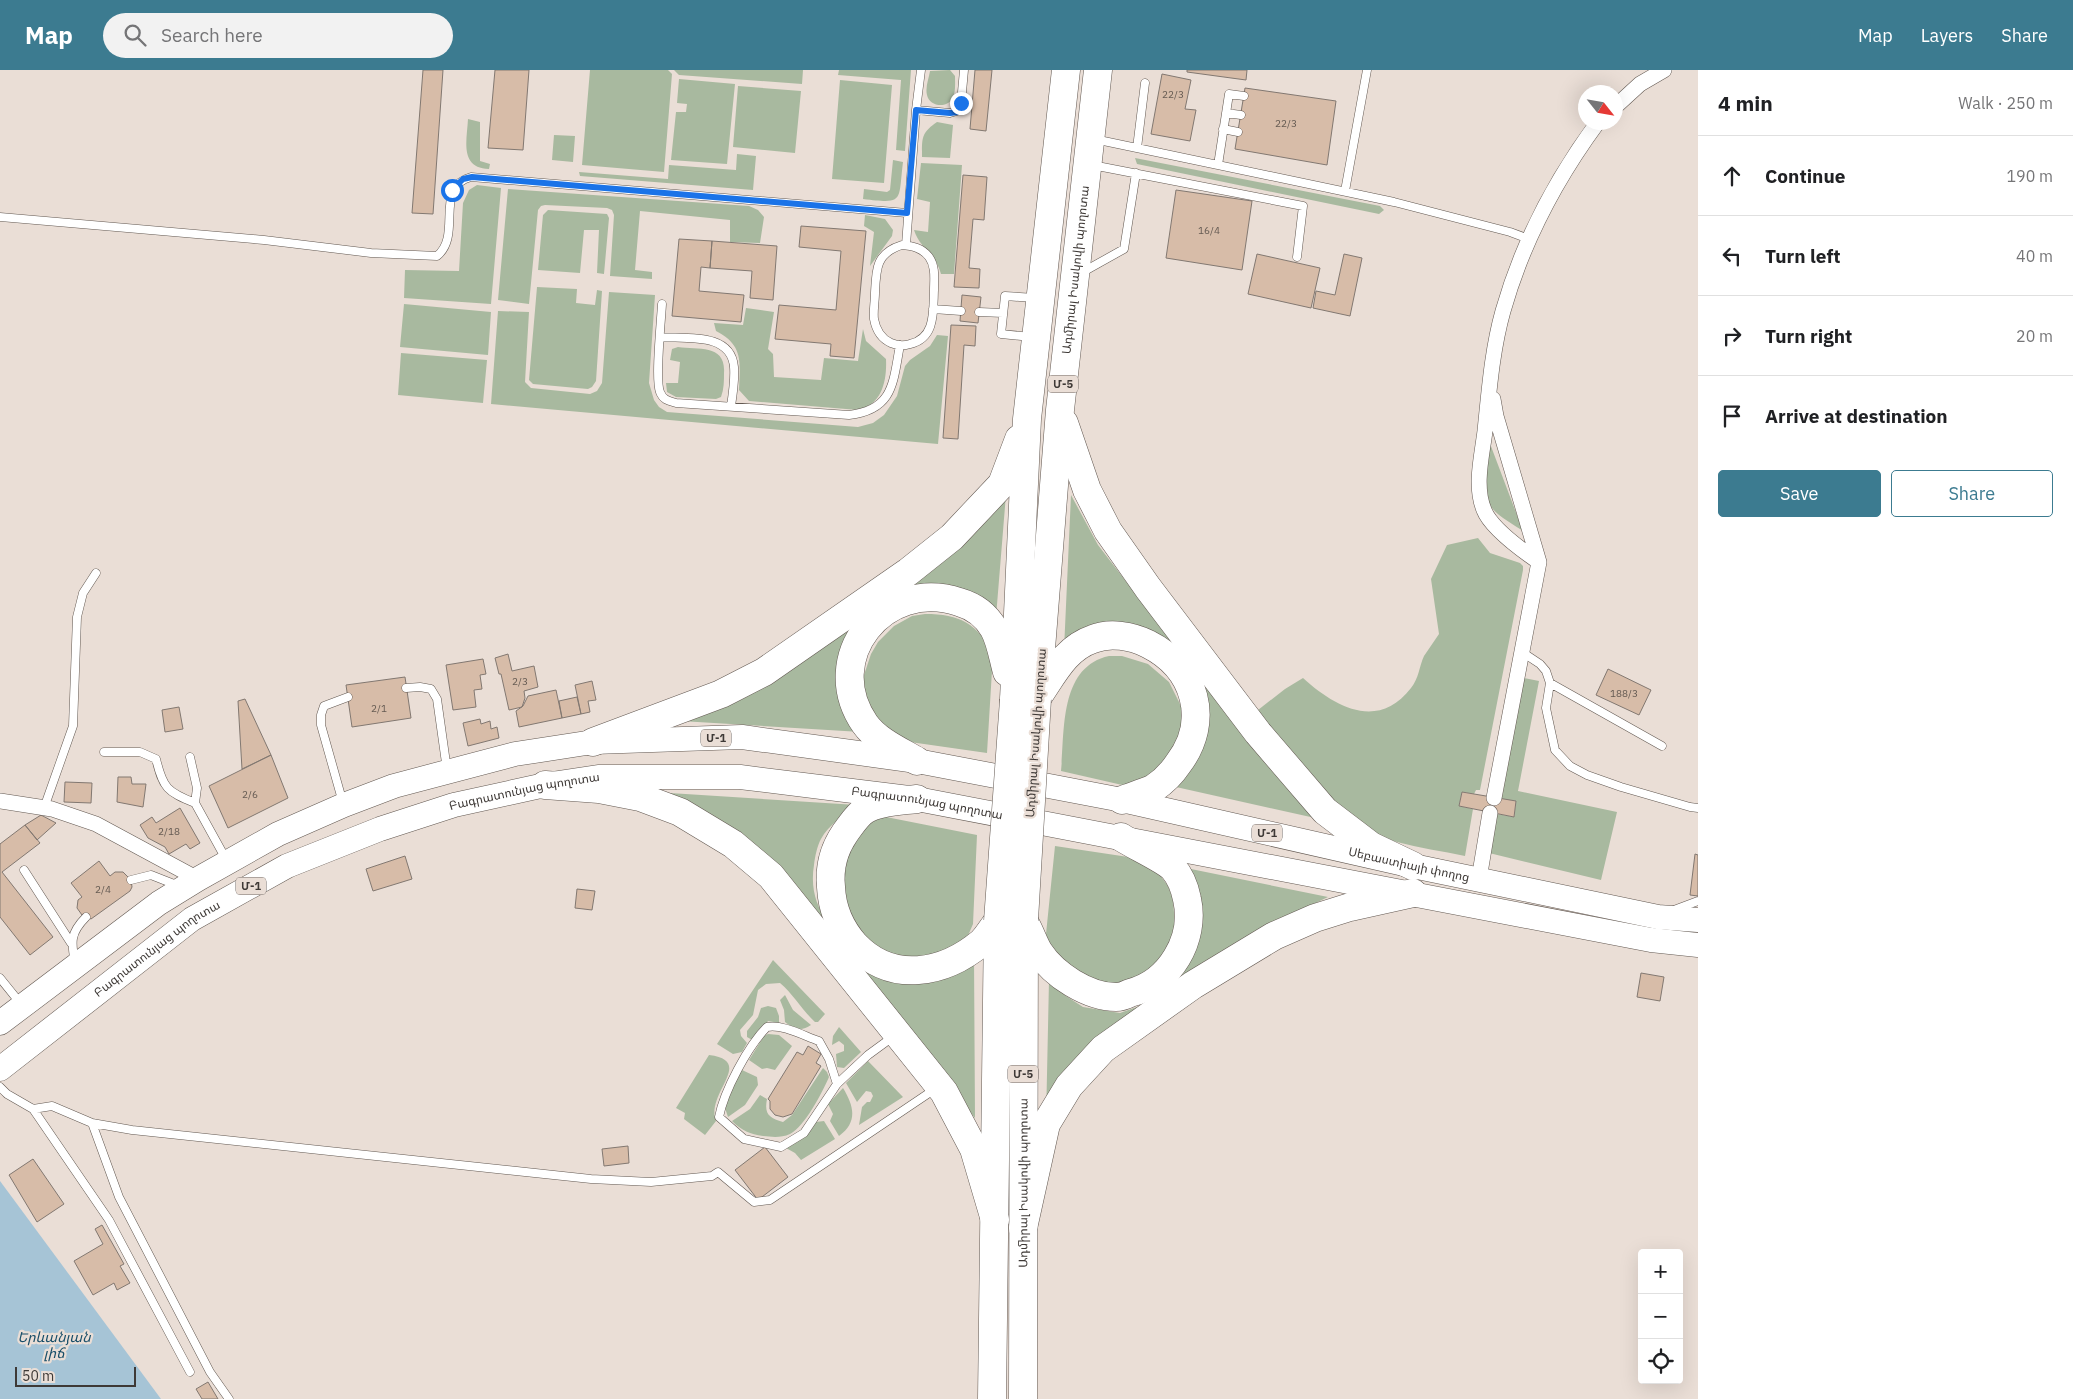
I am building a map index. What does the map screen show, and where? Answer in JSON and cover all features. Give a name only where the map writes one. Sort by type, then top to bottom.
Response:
[{"type":"highway","name":"Ադմիրալ Իսակովի պողոտա","points":[[992,1399],[995,1220],[1025,700],[1027,419],[1066,70]]},
{"type":"highway","name":"Ադմիրալ Իսակովի պողոտա","points":[[1025,700],[1098,70]]},
{"type":"highway","points":[[1060,410],[1087,490],[1108,531],[1148,588],[1258,733],[1325,811],[1370,846],[1413,866]]},
{"type":"highway","points":[[593,742],[722,694],[764,672],[908,572],[952,537],[1002,484],[1027,419]]},
{"type":"highway","points":[[917,761],[876,735],[865,724],[851,694],[852,660],[856,645],[868,625],[890,607],[912,598],[949,598],[974,608],[985,616],[994,629],[1025,700],[1061,661],[1093,639],[1126,636],[1142,640],[1169,657],[1191,689],[1196,711],[1196,727],[1190,746],[1173,771],[1154,788],[1122,800]]},
{"type":"highway","points":[[545,785],[599,789],[640,797],[680,812],[733,844],[771,876],[939,1086],[974,1149],[995,1220]]},
{"type":"highway","points":[[917,798],[874,805],[864,810],[840,840],[832,859],[830,878],[835,914],[841,928],[861,951],[877,963],[912,971],[931,969],[950,962],[1011,921],[1062,976],[1090,992],[1116,997],[1136,992],[1160,977],[1182,950],[1188,934],[1190,913],[1185,889],[1173,868],[1120,837]]},
{"type":"highway","points":[[1023,1228],[1046,1124],[1069,1086],[1103,1049],[1193,985],[1274,936],[1350,907],[1413,893]]},
{"type":"highway","name":"Ադմիրալ Իսակովի պողոտա","points":[[1011,921],[1023,1228],[1023,1399]]},
{"type":"main road","name":"Մ-1","points":[[0,1023],[22,1006],[73,954],[191,883],[278,834],[344,805],[394,786],[515,754],[593,742],[742,737],[917,761],[1122,800]]},
{"type":"main road","name":"Բագրատունյաց պողոտա","points":[[0,1068],[192,919],[287,866],[380,829],[445,808],[545,785],[598,776],[740,778],[917,798],[1120,837]]},
{"type":"main road","name":"Սեբաստիայի փողոց","points":[[1122,800],[1413,866],[1658,916],[1698,920]]},
{"type":"main road","name":"Մ-1","points":[[1120,837],[1651,940],[1698,945]]},
{"type":"street","points":[[1623,100],[1640,84],[1664,70]]},
{"type":"street","points":[[1539,562],[1522,550],[1484,512],[1479,487],[1490,382],[1503,312],[1529,239],[1580,147],[1592,130]]},
{"type":"street","points":[[1490,382],[1496,416],[1539,562],[1494,798]]},
{"type":"street","points":[[0,801],[44,808],[96,824],[191,883]]},
{"type":"street","points":[[1479,879],[1490,813]]},
{"type":"lane","points":[[906,245],[907,213],[921,70]]},
{"type":"lane","points":[[916,110],[957,112],[961,103],[964,70]]},
{"type":"lane","points":[[1345,191],[1367,70]]},
{"type":"lane","points":[[1137,148],[1146,83]]},
{"type":"lane","points":[[1218,165],[1228,94],[1244,96]]},
{"type":"lane","points":[[1226,113],[1241,115]]},
{"type":"lane","points":[[1223,129],[1238,132]]},
{"type":"lane","points":[[1089,151],[1137,148],[1345,191],[1481,224],[1529,239]]},
{"type":"lane","points":[[1089,151],[1136,173],[1303,206],[1297,256]]},
{"type":"lane","points":[[1075,276],[1124,249],[1136,173]]},
{"type":"lane","points":[[0,217],[264,240],[371,252],[437,256],[447,244],[452,190],[463,179],[472,177],[907,213]]},
{"type":"lane","points":[[906,245],[921,249],[928,256],[933,264],[934,309],[930,330],[916,343],[900,345],[887,341],[880,335],[875,326],[874,317],[876,270],[879,261],[885,253],[893,248],[906,245]]},
{"type":"lane","points":[[1035,337],[1001,334],[1003,314],[1006,296],[1040,299]]},
{"type":"lane","points":[[662,304],[658,384],[663,397],[668,401],[676,403],[849,415],[867,412],[880,404],[890,389],[900,345]]},
{"type":"lane","points":[[934,309],[961,311]]},
{"type":"lane","points":[[979,312],[1003,314]]},
{"type":"lane","points":[[660,337],[714,341],[724,345],[734,361],[732,406]]},
{"type":"lane","points":[[44,808],[73,726],[77,617],[83,593],[96,574]]},
{"type":"lane","points":[[1522,652],[1546,670],[1550,683],[1546,708],[1555,750],[1570,766],[1587,775],[1621,787],[1698,808]]},
{"type":"lane","points":[[1550,683],[1662,746]]},
{"type":"lane","points":[[406,688],[420,687],[431,689],[437,699],[447,771]]},
{"type":"lane","points":[[344,805],[321,725],[321,715],[324,706],[348,697]]},
{"type":"lane","points":[[104,752],[140,752],[156,759],[161,780],[169,790],[176,796],[195,803]]},
{"type":"lane","points":[[190,758],[197,788],[195,803],[228,862]]},
{"type":"lane","points":[[24,870],[73,954]]},
{"type":"lane","points":[[130,880],[151,875],[191,883]]},
{"type":"lane","points":[[1658,916],[1698,901]]},
{"type":"lane","points":[[73,954],[76,927],[86,918]]},
{"type":"lane","points":[[0,978],[22,1006]]},
{"type":"lane","points":[[837,1084],[829,1059],[818,1041],[784,1029],[767,1027],[740,1064],[722,1102],[719,1118],[744,1138],[781,1147],[804,1133],[837,1084],[897,1033]]},
{"type":"lane","points":[[33,1109],[52,1106],[92,1123],[132,1130],[591,1179],[651,1182],[712,1176],[718,1172],[754,1202],[770,1200],[939,1086]]},
{"type":"lane","points":[[0,1087],[7,1094],[33,1109],[109,1220],[190,1372]]},
{"type":"lane","points":[[92,1123],[119,1197],[210,1372],[229,1399]]},
{"type":"green space","points":[[590,70],[668,70],[672,74],[664,172],[582,165]]},
{"type":"green space","points":[[674,70],[803,70],[802,84],[679,75]]},
{"type":"green space","points":[[839,70],[911,70],[905,151],[896,150],[901,80],[838,75]]},
{"type":"green space","points":[[950,70],[955,76],[953,97],[946,104],[934,104],[928,99],[927,92],[930,71]]},
{"type":"green space","points":[[679,79],[735,84],[727,164],[671,160],[676,112],[686,112],[687,104],[677,103]]},
{"type":"green space","points":[[840,80],[892,85],[884,183],[832,179]]},
{"type":"green space","points":[[738,86],[801,91],[795,153],[733,147]]},
{"type":"green space","points":[[468,119],[480,122],[480,161],[490,164],[489,169],[473,164],[469,158],[466,144]]},
{"type":"green space","points":[[937,122],[953,125],[950,158],[922,157],[925,133]]},
{"type":"green space","points":[[554,135],[575,136],[573,162],[552,160]]},
{"type":"green space","points":[[737,154],[756,156],[753,190],[580,176],[579,172],[668,179],[669,165],[736,170]]},
{"type":"green space","points":[[1135,158],[1380,206],[1384,210],[1379,214],[1137,164]]},
{"type":"green space","points":[[893,160],[903,162],[901,185],[897,197],[886,201],[863,199],[864,189],[887,192],[890,190]]},
{"type":"green space","points":[[921,163],[962,165],[954,274],[941,274],[935,261],[920,242],[914,230],[928,232],[930,202],[917,199]]},
{"type":"green space","points":[[477,185],[501,188],[491,304],[404,298],[405,270],[459,271],[463,203],[469,190]]},
{"type":"green space","points":[[508,189],[749,206],[758,210],[764,217],[760,243],[730,242],[730,220],[640,211],[635,270],[652,272],[652,279],[610,276],[614,215],[612,210],[607,208],[545,205],[541,206],[538,210],[529,304],[498,300]]},
{"type":"green space","points":[[548,210],[607,214],[609,218],[604,274],[597,273],[599,230],[584,230],[580,273],[538,270],[543,215]]},
{"type":"green space","points":[[865,215],[885,219],[893,230],[892,236],[870,266],[874,232],[864,226]]},
{"type":"green space","points":[[537,287],[577,289],[576,303],[595,305],[597,290],[602,291],[596,381],[592,387],[588,389],[533,384],[529,380]]},
{"type":"green space","points":[[609,292],[655,295],[649,383],[654,400],[659,407],[667,412],[858,427],[873,423],[884,415],[897,396],[905,366],[910,360],[930,346],[937,335],[948,336],[938,444],[491,404],[498,311],[529,312],[525,382],[531,388],[590,394],[597,391],[602,383]]},
{"type":"green space","points":[[404,304],[491,312],[488,355],[400,347]]},
{"type":"green space","points":[[746,308],[774,312],[768,349],[773,354],[774,377],[821,380],[824,358],[858,361],[863,329],[866,341],[886,359],[884,383],[878,397],[873,403],[858,410],[749,401],[739,390],[740,363],[736,349],[732,342],[716,331],[714,323],[743,325]]},
{"type":"green space","points":[[678,347],[710,350],[721,357],[724,373],[721,397],[716,399],[676,397],[667,392],[666,383],[678,383],[680,362],[670,360],[672,349]]},
{"type":"green space","points":[[401,353],[487,360],[483,403],[398,395]]},
{"type":"green space","points":[[1489,441],[1523,531],[1498,514],[1487,501],[1485,476]]},
{"type":"green space","points":[[1007,482],[996,617],[988,607],[866,616],[861,732],[664,720],[697,712]]},
{"type":"green space","points":[[1071,495],[1098,545],[1165,632],[1324,820],[1176,787],[1195,761],[1166,644],[1064,650]]},
{"type":"green space","points":[[1478,538],[1490,553],[1520,563],[1523,566],[1523,570],[1480,790],[1476,790],[1474,794],[1462,792],[1459,806],[1473,809],[1465,856],[1397,842],[1377,834],[1358,822],[1339,808],[1305,773],[1261,720],[1258,710],[1303,678],[1329,698],[1357,710],[1385,709],[1398,701],[1414,684],[1424,656],[1439,634],[1431,579],[1447,545]]},
{"type":"green space","points":[[925,614],[948,616],[966,623],[981,635],[993,654],[987,753],[896,740],[875,726],[864,688],[864,675],[871,654],[878,642],[894,626],[912,616]]},
{"type":"green space","points":[[1109,656],[1122,656],[1148,664],[1169,682],[1181,706],[1182,733],[1164,770],[1131,787],[1061,771],[1065,720],[1073,687],[1081,673],[1093,662]]},
{"type":"green space","points":[[1524,678],[1539,681],[1518,791],[1617,812],[1601,880],[1489,853],[1497,814],[1514,817],[1516,801],[1501,799]]},
{"type":"green space","points":[[654,792],[857,805],[828,829],[818,845],[814,862],[813,880],[819,906],[832,929],[860,960],[974,956],[975,1118],[844,954]]},
{"type":"green space","points":[[876,815],[977,835],[973,924],[967,938],[955,947],[913,961],[871,948],[840,898],[847,854],[865,826]]},
{"type":"green space","points":[[1055,846],[1135,858],[1160,875],[1168,886],[1173,899],[1175,926],[1172,939],[1159,963],[1137,979],[1111,985],[1084,981],[1049,948],[1046,934]]},
{"type":"green space","points":[[1186,868],[1328,897],[1276,922],[1163,995],[1046,1122],[1049,980],[1066,996],[1083,1007],[1120,1013],[1145,1004],[1177,981],[1189,963]]},
{"type":"green space","points":[[773,960],[825,1014],[818,1022],[815,1022],[780,983],[766,984],[758,990],[753,1015],[740,1030],[741,1036],[747,1043],[742,1052],[733,1054],[717,1044]]},
{"type":"green space","points":[[785,995],[793,1010],[811,1025],[798,1029],[785,1022],[784,1010],[780,1000]]},
{"type":"green space","points":[[768,1006],[776,1008],[779,1023],[768,1021],[754,1041],[747,1037],[747,1031],[758,1017],[761,1008]]},
{"type":"green space","points":[[839,1027],[861,1052],[844,1068],[837,1067],[836,1054],[844,1051],[844,1045],[839,1041],[832,1045],[833,1036]]},
{"type":"green space","points":[[768,1034],[779,1035],[792,1046],[775,1070],[762,1069],[749,1060],[764,1036]]},
{"type":"green space","points":[[709,1055],[722,1058],[728,1064],[729,1071],[714,1110],[716,1121],[705,1135],[684,1119],[685,1113],[676,1108]]},
{"type":"green space","points":[[868,1061],[903,1097],[859,1125],[862,1107],[867,1102],[870,1102],[873,1096],[871,1092],[866,1091],[857,1102],[846,1083]]},
{"type":"green space","points":[[823,1068],[829,1077],[822,1092],[807,1117],[790,1134],[776,1137],[758,1135],[743,1130],[732,1121],[750,1109],[760,1095],[767,1099],[766,1108],[769,1115],[783,1122],[792,1115]]},
{"type":"green space","points":[[742,1070],[757,1077],[758,1085],[745,1105],[728,1117],[725,1102]]},
{"type":"green space","points":[[843,1088],[852,1107],[852,1119],[845,1131],[839,1136],[830,1121],[833,1114],[828,1104]]},
{"type":"green space","points":[[824,1121],[835,1139],[801,1160],[795,1153],[786,1148],[809,1133],[816,1122]]},
{"type":"water","name":"Երևանյան լիճ","points":[[0,1181],[161,1399],[0,1399]]},
{"type":"building","points":[[423,70],[443,70],[433,214],[412,213]]},
{"type":"building","points":[[495,70],[529,70],[523,150],[488,148]]},
{"type":"building","points":[[975,70],[992,70],[986,131],[970,129]]},
{"type":"building","points":[[1187,70],[1247,70],[1246,80],[1187,72]]},
{"type":"building","points":[[1162,74],[1191,80],[1185,109],[1196,110],[1190,141],[1151,134]]},
{"type":"building","points":[[1245,88],[1336,101],[1327,165],[1235,149]]},
{"type":"building","points":[[963,175],[987,177],[984,220],[973,219],[969,268],[980,269],[979,288],[954,287]]},
{"type":"building","points":[[1176,190],[1252,201],[1242,270],[1166,258]]},
{"type":"building","points":[[801,226],[866,231],[854,358],[830,356],[831,344],[775,339],[779,305],[836,310],[841,251],[799,247]]},
{"type":"building","points":[[679,239],[712,241],[710,268],[701,267],[699,291],[744,295],[741,322],[672,316]]},
{"type":"building","points":[[712,241],[777,246],[773,300],[750,298],[752,271],[710,268]]},
{"type":"building","points":[[1257,254],[1320,268],[1311,308],[1248,294]]},
{"type":"building","points":[[1344,254],[1362,258],[1350,316],[1313,308],[1316,291],[1335,295]]},
{"type":"building","points":[[962,295],[981,297],[978,323],[960,321]]},
{"type":"building","points":[[951,325],[976,326],[975,346],[964,345],[958,439],[943,438]]},
{"type":"building","points":[[508,654],[512,671],[534,666],[538,687],[524,691],[525,698],[522,707],[509,710],[501,674],[499,674],[495,658]]},
{"type":"building","points":[[483,659],[486,674],[480,675],[482,689],[474,690],[476,707],[453,710],[446,665]]},
{"type":"building","points":[[1608,669],[1651,690],[1639,715],[1596,695]]},
{"type":"building","points":[[405,677],[411,718],[352,727],[346,685]]},
{"type":"building","points":[[592,681],[596,700],[588,701],[590,712],[581,714],[575,685]]},
{"type":"building","points":[[556,690],[562,718],[519,727],[516,711],[523,706],[528,696]]},
{"type":"building","points":[[577,697],[581,714],[562,718],[559,701]]},
{"type":"building","points":[[245,699],[271,755],[242,769],[238,701]]},
{"type":"building","points":[[179,707],[183,729],[165,732],[162,710]]},
{"type":"building","points":[[480,719],[481,724],[490,721],[491,729],[497,727],[499,738],[468,746],[463,723]]},
{"type":"building","points":[[271,755],[288,798],[228,828],[209,786]]},
{"type":"building","points":[[118,777],[131,777],[132,784],[146,784],[143,807],[117,802]]},
{"type":"building","points":[[65,782],[92,783],[91,803],[64,802]]},
{"type":"building","points":[[1462,792],[1516,801],[1514,817],[1459,806]]},
{"type":"building","points":[[180,808],[200,843],[190,849],[186,844],[169,854],[165,847],[148,838],[140,825],[152,817],[156,823]]},
{"type":"building","points":[[41,815],[56,823],[37,840],[25,825]]},
{"type":"building","points":[[25,825],[40,843],[2,872],[53,937],[30,955],[0,917],[0,844]]},
{"type":"building","points":[[1695,854],[1698,855],[1698,896],[1690,895]]},
{"type":"building","points":[[405,856],[412,879],[373,891],[366,869]]},
{"type":"building","points":[[99,861],[110,876],[115,872],[123,872],[131,880],[132,887],[130,891],[91,919],[82,915],[77,908],[78,900],[82,897],[71,883]]},
{"type":"building","points":[[577,889],[595,891],[592,910],[575,908]]},
{"type":"building","points":[[1641,973],[1664,977],[1660,1001],[1637,997]]},
{"type":"building","points":[[808,1046],[821,1054],[816,1063],[821,1066],[792,1114],[783,1117],[775,1115],[770,1109],[770,1101],[768,1099],[797,1052],[803,1055]]},
{"type":"building","points":[[628,1146],[629,1163],[604,1166],[602,1149]]},
{"type":"building","points":[[765,1147],[788,1177],[758,1200],[735,1170]]},
{"type":"building","points":[[33,1159],[64,1204],[37,1222],[9,1175]]},
{"type":"building","points":[[102,1225],[124,1264],[120,1266],[130,1283],[117,1290],[114,1283],[93,1295],[74,1261],[103,1244],[95,1229]]},
{"type":"building","points":[[208,1382],[218,1399],[202,1399],[196,1389]]},
{"type":"route","points":[[452,190],[463,179],[472,177],[907,213],[916,110],[957,112],[961,103]]}]
